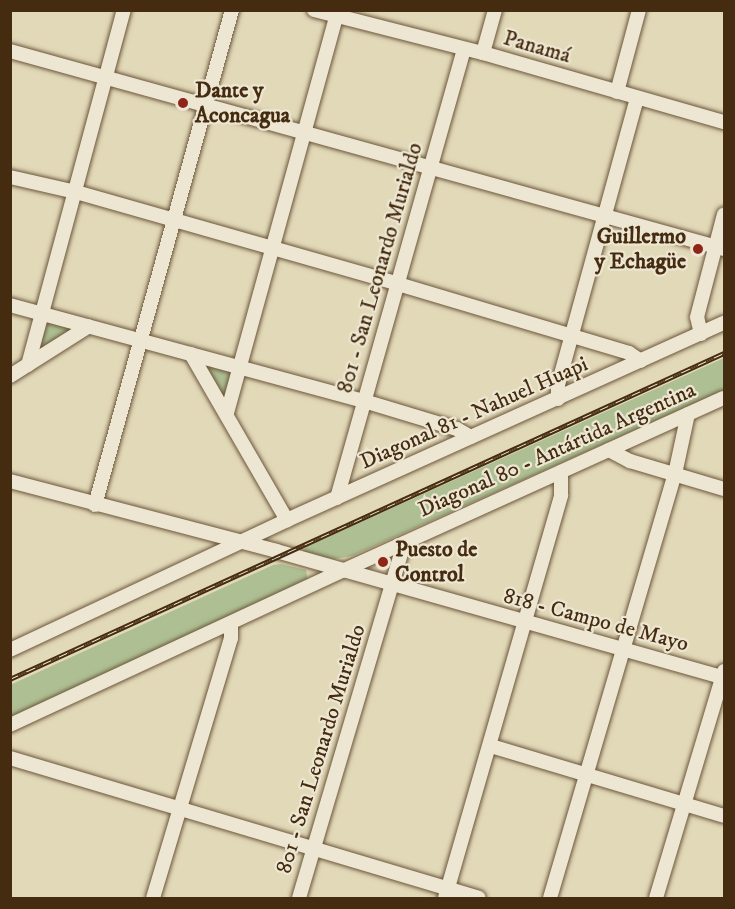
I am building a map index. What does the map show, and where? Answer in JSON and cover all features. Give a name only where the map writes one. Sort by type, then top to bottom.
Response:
[{"type":"street","points":[[28,365],[124,10]]},
{"type":"street","points":[[95,505],[232,10]]},
{"type":"street","name":"Panamá","points":[[314,10],[483,53],[724,122]]},
{"type":"street","points":[[483,53],[495,10]]},
{"type":"street","points":[[617,92],[639,10]]},
{"type":"street","points":[[226,413],[336,17]]},
{"type":"street","name":"801 - San Leonardo Murialdo","points":[[337,498],[464,50]]},
{"type":"street","points":[[10,51],[720,248]]},
{"type":"street","points":[[558,399],[558,385],[638,98]]},
{"type":"street","points":[[10,177],[76,192],[398,284],[629,353],[641,361]]},
{"type":"street","points":[[701,334],[697,317],[720,248],[724,214]]},
{"type":"street","points":[[10,304],[364,401],[457,429],[471,437]]},
{"type":"street","name":"Diagonal 81 - Nahuel Huapi","points":[[10,650],[287,520],[724,323]]},
{"type":"street","points":[[10,376],[90,326]]},
{"type":"street","points":[[191,354],[287,520]]},
{"type":"street","name":"Diagonal 80 - Antártida Argentina","points":[[10,725],[724,398]]},
{"type":"street","points":[[550,898],[675,474],[688,414]]},
{"type":"street","points":[[609,450],[630,461],[724,489]]},
{"type":"street","points":[[446,894],[491,746],[561,495],[561,472]]},
{"type":"street","name":"818 - Campo de Mayo","points":[[10,480],[95,505],[284,554],[525,623],[724,675]]},
{"type":"street","name":"801 - San Leonardo Murialdo","points":[[298,898],[404,543]]},
{"type":"street","points":[[153,898],[231,638],[231,624]]},
{"type":"street","points":[[656,898],[724,675]]},
{"type":"street","points":[[491,746],[724,816]]},
{"type":"street","points":[[10,758],[314,848],[446,894],[479,898]]},
{"type":"green space","points":[[46,317],[82,325],[34,355]]},
{"type":"green space","points":[[724,358],[724,390],[352,556],[334,559],[301,553],[306,547]]},
{"type":"green space","points":[[203,362],[234,370],[226,402]]},
{"type":"green space","points":[[281,564],[306,570],[308,581],[11,719],[10,685],[273,565]]},
{"type":"railway","points":[[10,679],[724,353]]},
{"type":"place","name":"Dante y Aconcagua","points":[[183,103]]},
{"type":"place","name":"Guillermo y Echagüe","points":[[698,249]]},
{"type":"place","name":"Puesto de Control","points":[[383,562]]}]
